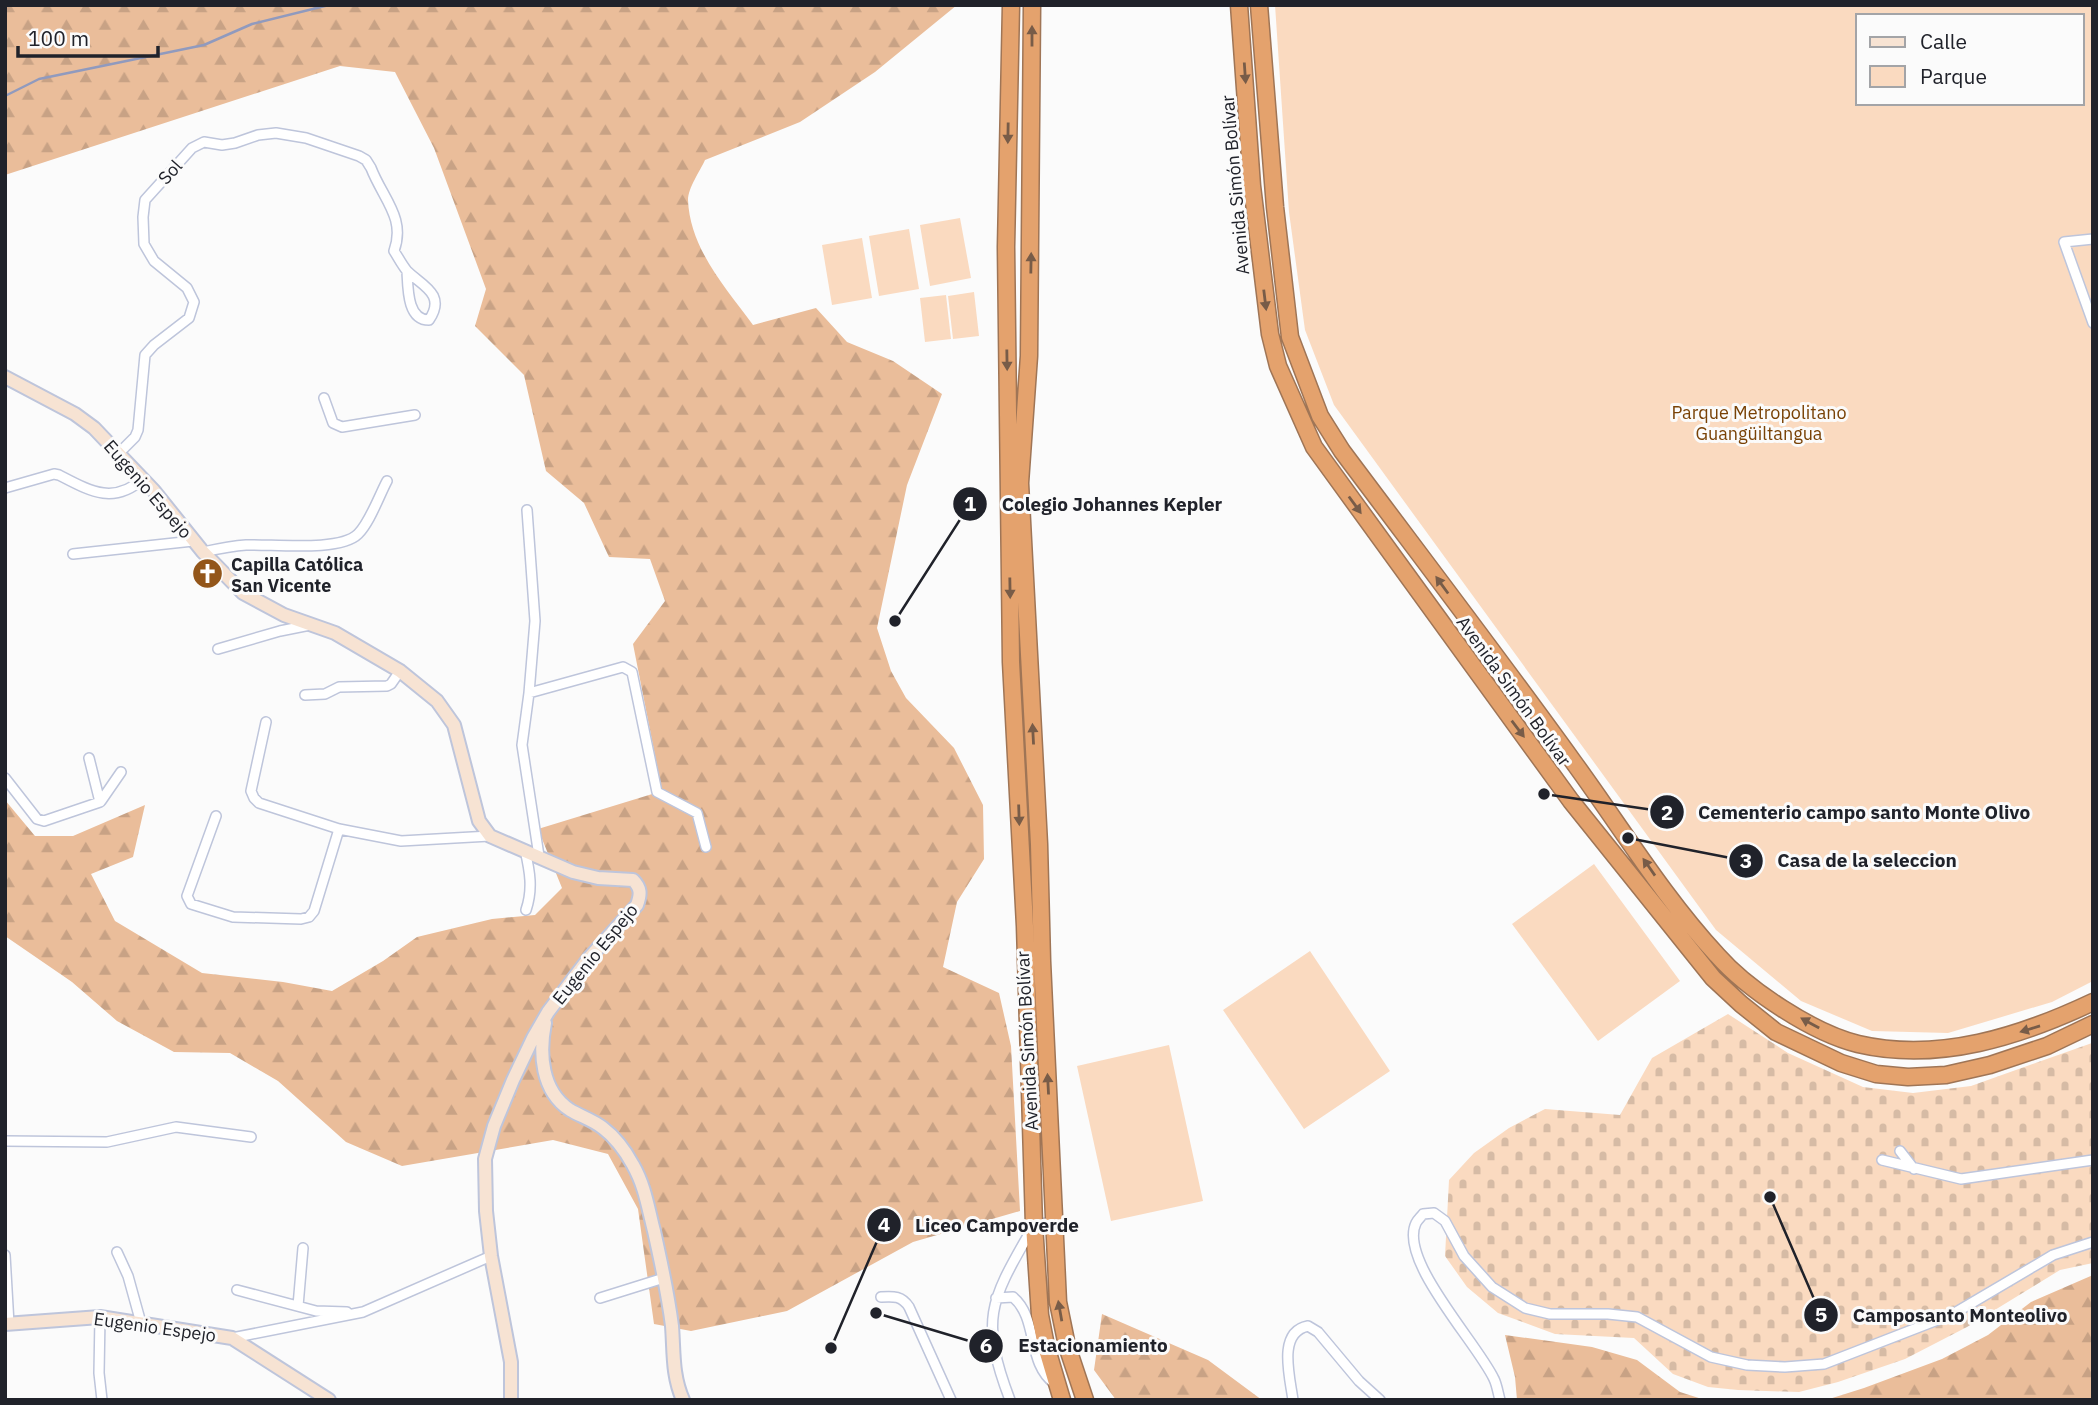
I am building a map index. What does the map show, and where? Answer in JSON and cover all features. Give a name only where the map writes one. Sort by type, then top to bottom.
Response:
[{"type":"highway","name":"Avenida Simón Bolívar","points":[[1011,5],[1006,247],[1011,662],[1025,926],[1034,1225],[1040,1315],[1059,1393]]},
{"type":"highway","name":"Avenida Simón Bolívar","points":[[1032,5],[1029,356],[1020,483],[1039,844],[1058,1302],[1067,1346],[1085,1400]]},
{"type":"highway","name":"Avenida Simón Bolívar","points":[[1238,5],[1252,186],[1266,307],[1278,366],[1314,447],[1571,801],[1713,978],[1758,1018],[1793,1042],[1841,1063],[1875,1074],[1908,1077],[1946,1075],[1990,1065],[2047,1046],[2093,1024]]},
{"type":"highway","name":"Avenida Simón Bolívar","points":[[1259,5],[1275,207],[1290,337],[1320,416],[1342,451],[1571,757],[1670,897],[1717,956],[1780,1007],[1822,1030],[1856,1044],[1892,1050],[1916,1051],[1987,1042],[2048,1023],[2093,1002]]},
{"type":"highway","points":[[1493,696],[1512,681]]},
{"type":"street","name":"Sol","points":[[119,453],[135,437],[138,430],[145,355],[189,318],[194,302],[187,288],[154,261],[144,244],[143,217],[145,200],[192,148],[204,142],[222,145],[276,133],[306,138],[366,160],[399,225],[399,238],[394,251],[407,271],[423,282],[435,301],[435,311],[429,320],[421,320],[415,315],[407,271]]},
{"type":"street","points":[[2092,318],[2064,242],[2093,239]]},
{"type":"street","name":"Eugenio Espejo","points":[[5,377],[75,414],[94,428],[143,479],[193,541],[243,593],[284,615],[335,633],[400,671],[438,701],[454,725],[479,821],[490,836],[573,872],[598,878],[633,880],[638,886],[641,894],[637,905],[589,958],[548,1012],[533,1038],[494,1126],[485,1159],[484,1186],[491,1256],[511,1362],[510,1400]]},
{"type":"street","points":[[324,398],[330,419],[342,427],[415,415]]},
{"type":"street","points":[[5,488],[54,474],[92,492],[111,494],[127,490],[143,479]]},
{"type":"street","points":[[203,552],[243,545],[325,546],[349,540],[359,533],[387,481]]},
{"type":"street","points":[[527,510],[535,621],[530,693],[522,745],[540,856]]},
{"type":"street","points":[[73,554],[193,541]]},
{"type":"street","points":[[218,649],[310,625]]},
{"type":"street","points":[[530,693],[623,667],[628,668],[632,672],[657,792],[697,813],[706,847]]},
{"type":"street","points":[[304,695],[326,694],[339,687],[387,686],[400,671]]},
{"type":"street","points":[[266,722],[251,791],[259,803],[339,829],[401,841],[490,836]]},
{"type":"street","points":[[89,758],[101,801]]},
{"type":"street","points":[[5,778],[37,818],[44,821],[101,801],[121,772]]},
{"type":"street","points":[[216,816],[187,896],[191,904],[233,918],[309,917],[314,911],[339,829]]},
{"type":"street","points":[[525,850],[531,880],[526,910]]},
{"type":"street","points":[[548,1012],[542,1040],[546,1078],[553,1094],[562,1103],[604,1128],[619,1144],[643,1185],[664,1278],[672,1327],[673,1363],[683,1400]]},
{"type":"street","points":[[5,1141],[107,1142],[176,1127],[251,1138]]},
{"type":"street","points":[[1900,1151],[1913,1169]]},
{"type":"street","points":[[1882,1160],[1961,1178],[2093,1160]]},
{"type":"street","points":[[1500,1400],[1494,1378],[1430,1283],[1421,1263],[1414,1240],[1416,1223],[1423,1214],[1434,1213],[1445,1221],[1464,1256],[1492,1287],[1525,1308],[1550,1314],[1637,1317],[1712,1357],[1747,1365],[1785,1367],[1824,1364],[1953,1314],[2053,1255],[2093,1242]]},
{"type":"street","points":[[1010,1400],[994,1349],[991,1322],[996,1297],[1034,1225],[1054,1223]]},
{"type":"street","points":[[298,1306],[303,1248]]},
{"type":"street","points":[[117,1252],[128,1276],[141,1323]]},
{"type":"street","points":[[5,1255],[7,1324]]},
{"type":"street","points":[[232,1338],[363,1312],[491,1256]]},
{"type":"street","points":[[600,1298],[664,1278]]},
{"type":"street","points":[[237,1290],[316,1311],[363,1312]]},
{"type":"street","points":[[881,1297],[898,1297],[909,1307],[951,1400]]},
{"type":"street","points":[[996,1297],[1013,1297],[1021,1303],[1037,1361],[1045,1377],[1059,1393]]},
{"type":"street","points":[[100,1317],[99,1373],[102,1400]]},
{"type":"street","name":"Eugenio Espejo","points":[[7,1324],[100,1317],[232,1338],[329,1400]]},
{"type":"street","points":[[1293,1400],[1288,1356],[1291,1335],[1298,1328],[1308,1326],[1318,1332],[1359,1381],[1380,1400]]},
{"type":"green space","points":[[5,5],[957,5],[875,72],[800,122],[705,160],[692,185],[688,200],[690,218],[702,251],[753,325],[816,308],[847,342],[893,361],[942,394],[907,485],[877,628],[891,671],[906,698],[954,748],[983,805],[984,859],[957,902],[943,967],[999,993],[1011,1046],[1020,1211],[913,1242],[787,1311],[691,1331],[654,1324],[638,1209],[608,1154],[553,1140],[402,1166],[346,1142],[278,1081],[230,1053],[174,1052],[117,1021],[72,982],[5,936],[5,800],[35,836],[73,836],[145,805],[133,857],[91,874],[115,921],[202,973],[283,982],[332,991],[417,937],[492,919],[535,915],[562,888],[538,829],[662,791],[633,644],[665,601],[650,559],[609,557],[584,503],[546,471],[524,375],[475,326],[486,289],[434,148],[395,72],[340,66],[5,175]]},
{"type":"green space","name":"Parque Metropolitano Guangüiltangua","points":[[1275,5],[2093,5],[2093,981],[2052,1002],[1948,1033],[1872,1031],[1801,1001],[1716,930],[1334,405],[1305,330],[1289,212]]},
{"type":"green space","points":[[960,218],[971,278],[930,286],[920,225]]},
{"type":"green space","points":[[909,229],[919,289],[879,296],[869,236]]},
{"type":"green space","points":[[862,238],[872,298],[832,305],[822,245]]},
{"type":"green space","points":[[974,292],[979,336],[953,339],[948,296]]},
{"type":"green space","points":[[946,295],[951,339],[925,342],[920,298]]},
{"type":"green space","points":[[1594,864],[1680,981],[1598,1041],[1512,924]]},
{"type":"green space","points":[[1310,951],[1390,1071],[1304,1129],[1223,1010]]},
{"type":"green space","points":[[1728,1014],[1788,1053],[1863,1087],[1913,1093],[1971,1086],[2092,1043],[2093,1263],[2060,1270],[1967,1327],[1905,1359],[1799,1392],[1708,1387],[1673,1374],[1634,1338],[1555,1334],[1498,1313],[1467,1287],[1445,1256],[1449,1180],[1474,1153],[1509,1128],[1545,1109],[1620,1115],[1652,1058]]},
{"type":"green space","points":[[1169,1045],[1203,1201],[1111,1221],[1077,1066]]},
{"type":"green space","points":[[2093,1275],[2093,1400],[1826,1400],[1942,1359],[1988,1335],[2031,1302]]},
{"type":"green space","points":[[1102,1314],[1208,1360],[1262,1400],[1116,1400],[1094,1370]]},
{"type":"green space","points":[[1505,1335],[1592,1347],[1637,1360],[1680,1392],[1705,1400],[1517,1400],[1515,1377]]},
{"type":"waterway","points":[[5,96],[39,79],[204,45],[252,24],[329,5]]},
{"type":"place","name":"Capilla Católica San Vicente","points":[[208,574]]},
{"type":"place","name":"Colegio Johannes Kepler","points":[[895,621]]},
{"type":"place","name":"Cementerio campo santo Monte Olivo","points":[[1544,794]]},
{"type":"place","name":"Casa de la seleccion","points":[[1628,838]]},
{"type":"place","name":"Camposanto Monteolivo","points":[[1770,1197]]},
{"type":"place","name":"Estacionamiento","points":[[876,1313]]},
{"type":"place","name":"Liceo Campoverde","points":[[831,1348]]}]
